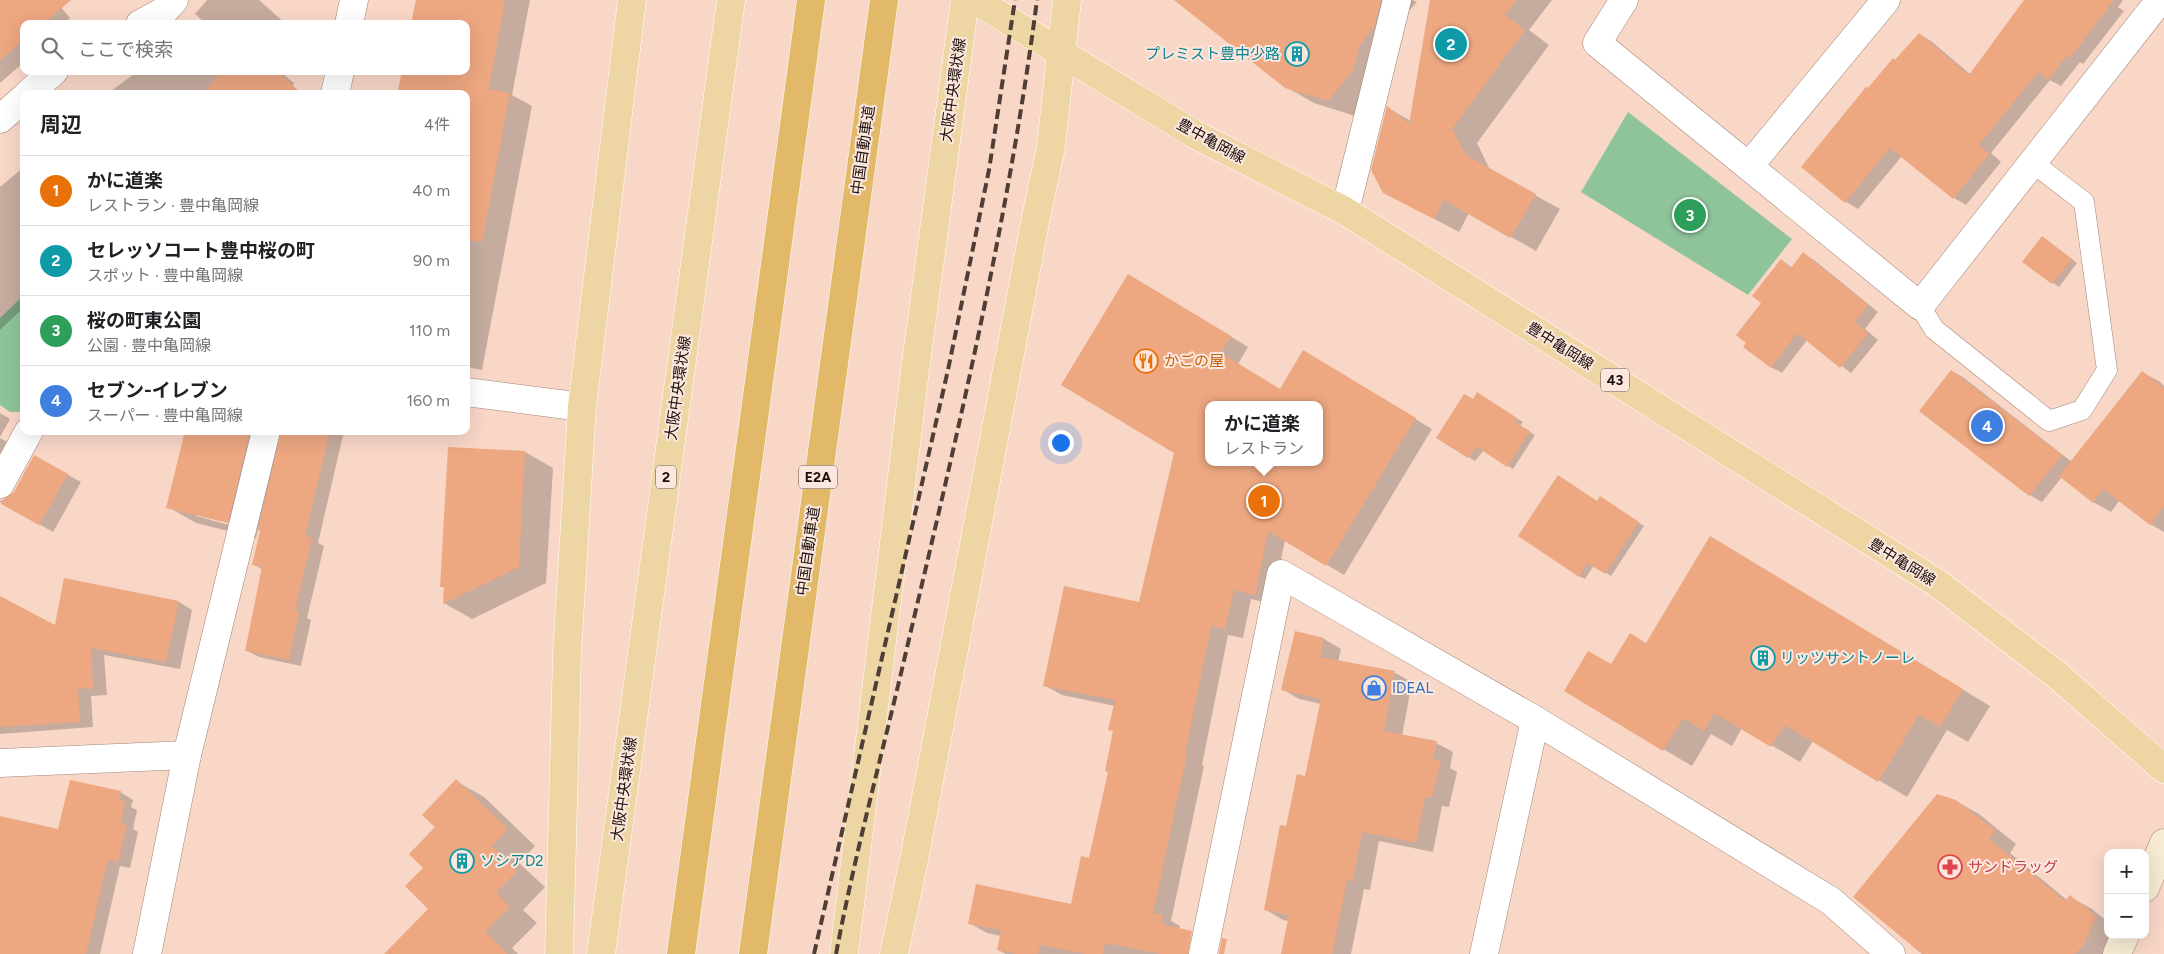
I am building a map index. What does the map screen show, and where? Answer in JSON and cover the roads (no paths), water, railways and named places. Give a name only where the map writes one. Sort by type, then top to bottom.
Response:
[{"type":"highway","points":[[682,954],[811,0]]},
{"type":"highway","name":"中国自動車道","points":[[753,954],[884,0]]},
{"type":"main road","points":[[559,954],[567,654],[582,407],[632,0]]},
{"type":"main road","name":"大阪中央環状線","points":[[601,954],[731,0]]},
{"type":"main road","name":"大阪中央環状線","points":[[844,954],[913,388],[965,0]]},
{"type":"main road","name":"豊中亀岡線","points":[[975,0],[1194,134],[1345,211],[1937,583],[2057,675],[2164,769]]},
{"type":"main road","points":[[894,954],[915,855],[1034,227],[1051,147],[1067,0]]},
{"type":"street","points":[[147,20],[164,11],[174,0]]},
{"type":"street","points":[[350,20],[354,0]]},
{"type":"street","points":[[1345,211],[1398,0]]},
{"type":"street","points":[[1624,0],[1598,43],[1920,306],[2160,0]]},
{"type":"street","points":[[1749,166],[1886,0]]},
{"type":"street","points":[[33,90],[49,75]]},
{"type":"street","points":[[336,90],[339,75]]},
{"type":"street","points":[[0,119],[20,102]]},
{"type":"street","points":[[470,393],[582,407]]},
{"type":"street","points":[[0,484],[27,435]]},
{"type":"street","points":[[147,954],[187,755],[265,435]]},
{"type":"street","points":[[1203,954],[1282,574],[1535,720],[1831,901],[1891,954]]},
{"type":"street","points":[[1484,954],[1535,720]]},
{"type":"street","points":[[0,763],[187,755]]},
{"type":"street","points":[[2149,879],[2164,843]]},
{"type":"street","points":[[2117,954],[2123,939]]},
{"type":"lane","points":[[1920,306],[1934,329],[2049,421],[2082,410],[2108,370],[2084,202],[2033,163]]},
{"type":"railway","points":[[814,954],[948,370],[989,170],[1015,0]]},
{"type":"railway","points":[[836,954],[852,875],[928,560],[981,321],[1026,81],[1037,0]]},
{"type":"place","name":"セレッソコート豊中桜の町","points":[[1451,44]]},
{"type":"place","name":"プレミスト豊中少路","points":[[1297,54]]},
{"type":"place","name":"桜の町東公園","points":[[1690,215]]},
{"type":"place","name":"かごの屋","points":[[1146,361]]},
{"type":"place","name":"セブン-イレブン","points":[[1987,426]]},
{"type":"place","name":"かに道楽","points":[[1264,501]]},
{"type":"place","name":"リッツサントノーレ","points":[[1763,658]]},
{"type":"place","name":"IDEAL","points":[[1374,688]]},
{"type":"place","name":"ソシアD2","points":[[462,861]]},
{"type":"place","name":"サンドラッグ","points":[[1950,867]]}]
